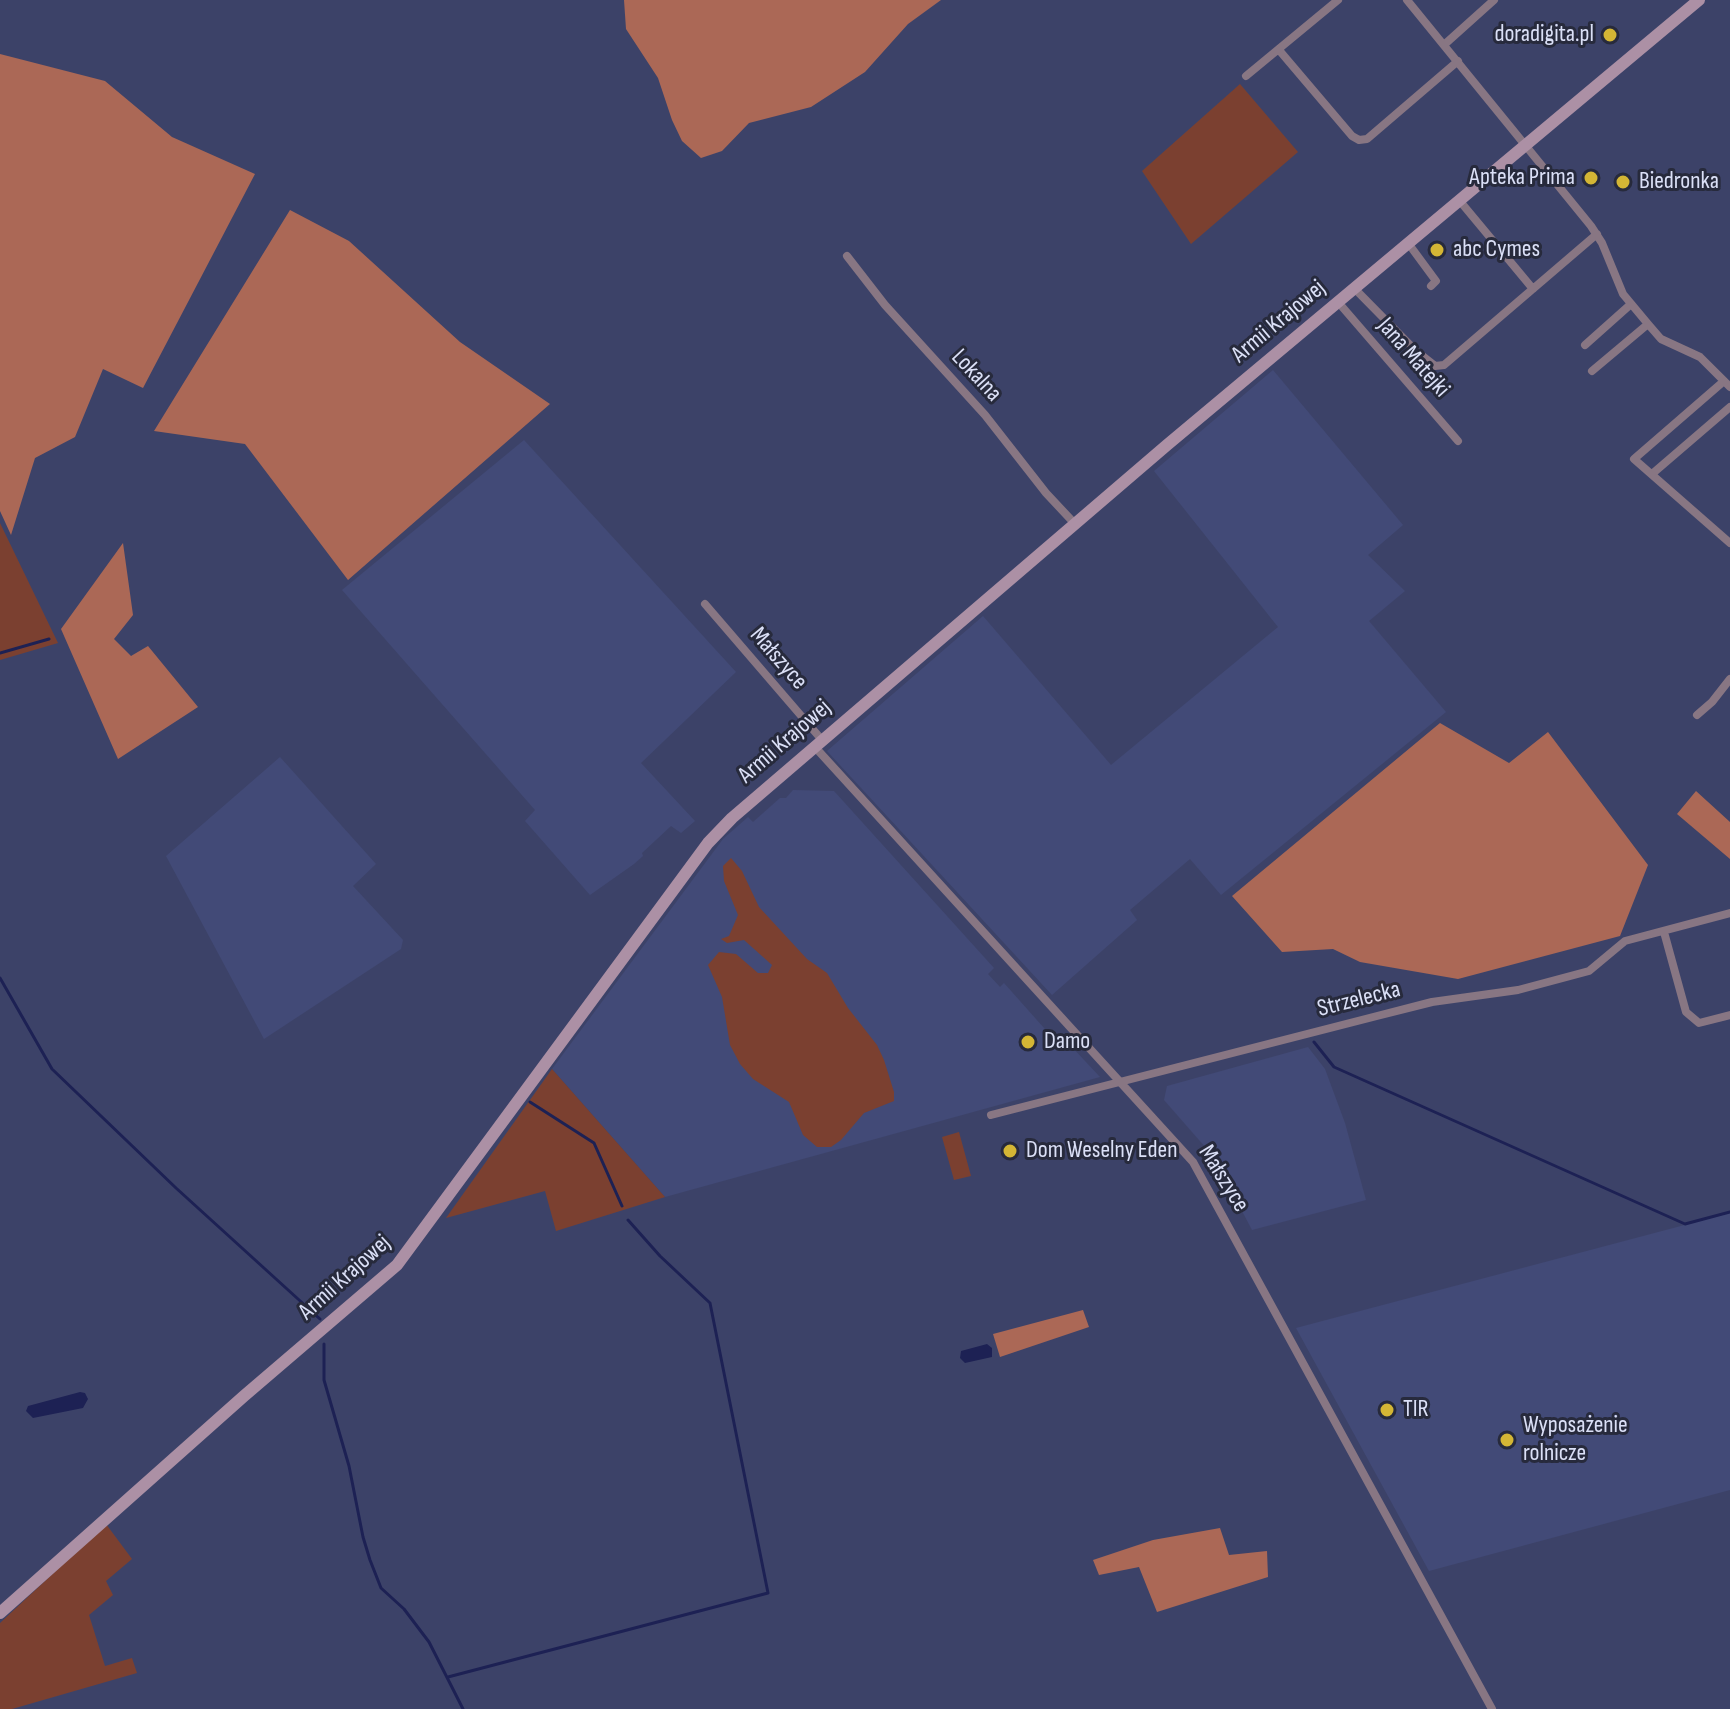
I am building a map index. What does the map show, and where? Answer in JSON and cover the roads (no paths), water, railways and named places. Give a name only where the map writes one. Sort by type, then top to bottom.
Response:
[{"type":"street","points":[[1246,76],[1338,0]]},
{"type":"street","points":[[1407,0],[1597,234],[1623,294],[1631,304],[1661,339],[1700,357],[1727,384],[1634,459],[1730,543]]},
{"type":"street","points":[[1445,44],[1494,0]]},
{"type":"street","name":"Armii Krajowej","points":[[0,1613],[402,1259],[719,830],[1075,524],[1699,0]]},
{"type":"street","points":[[1279,50],[1352,136],[1359,140],[1367,139],[1458,61]]},
{"type":"street","points":[[1459,200],[1533,289]]},
{"type":"street","points":[[1354,288],[1416,351],[1435,366],[1444,365],[1597,234]]},
{"type":"street","points":[[1408,243],[1436,281],[1431,286]]},
{"type":"street","name":"Lokalna","points":[[847,256],[885,305],[985,415],[1046,493],[1075,524]]},
{"type":"street","name":"Jana Matejki","points":[[1338,302],[1458,441]]},
{"type":"street","points":[[1585,345],[1631,304]]},
{"type":"street","points":[[1592,371],[1648,324]]},
{"type":"street","points":[[1652,474],[1730,407]]},
{"type":"street","name":"Małszyce","points":[[705,604],[818,743],[1193,1162],[1492,1709]]},
{"type":"street","points":[[1697,715],[1730,679]]},
{"type":"street","name":"Strzelecka","points":[[991,1115],[1418,1006],[1518,990],[1589,971],[1625,941],[1730,913]]},
{"type":"street","points":[[1664,932],[1686,1012],[1699,1023],[1730,1015]]},
{"type":"waterway","points":[[0,653],[49,639]]},
{"type":"waterway","points":[[0,978],[52,1069],[176,1188],[320,1319]]},
{"type":"waterway","points":[[1314,1042],[1334,1067],[1685,1224],[1730,1212]]},
{"type":"waterway","points":[[530,1102],[594,1143],[622,1206]]},
{"type":"waterway","points":[[448,1677],[768,1593],[710,1303],[660,1256],[628,1220]]},
{"type":"waterway","points":[[324,1344],[324,1380],[349,1466],[370,1560],[381,1588],[404,1609],[429,1642],[463,1709]]},
{"type":"place","name":"doradigita.pl","points":[[1610,35]]},
{"type":"place","name":"Apteka Prima","points":[[1591,178]]},
{"type":"place","name":"Biedronka","points":[[1623,182]]},
{"type":"place","name":"abc Cymes","points":[[1437,250]]},
{"type":"place","name":"Damo","points":[[1028,1042]]},
{"type":"place","name":"Dom Weselny Eden","points":[[1010,1151]]},
{"type":"place","name":"TIR","points":[[1387,1410]]},
{"type":"place","name":"Wyposażenie rolnicze","points":[[1507,1440]]}]
